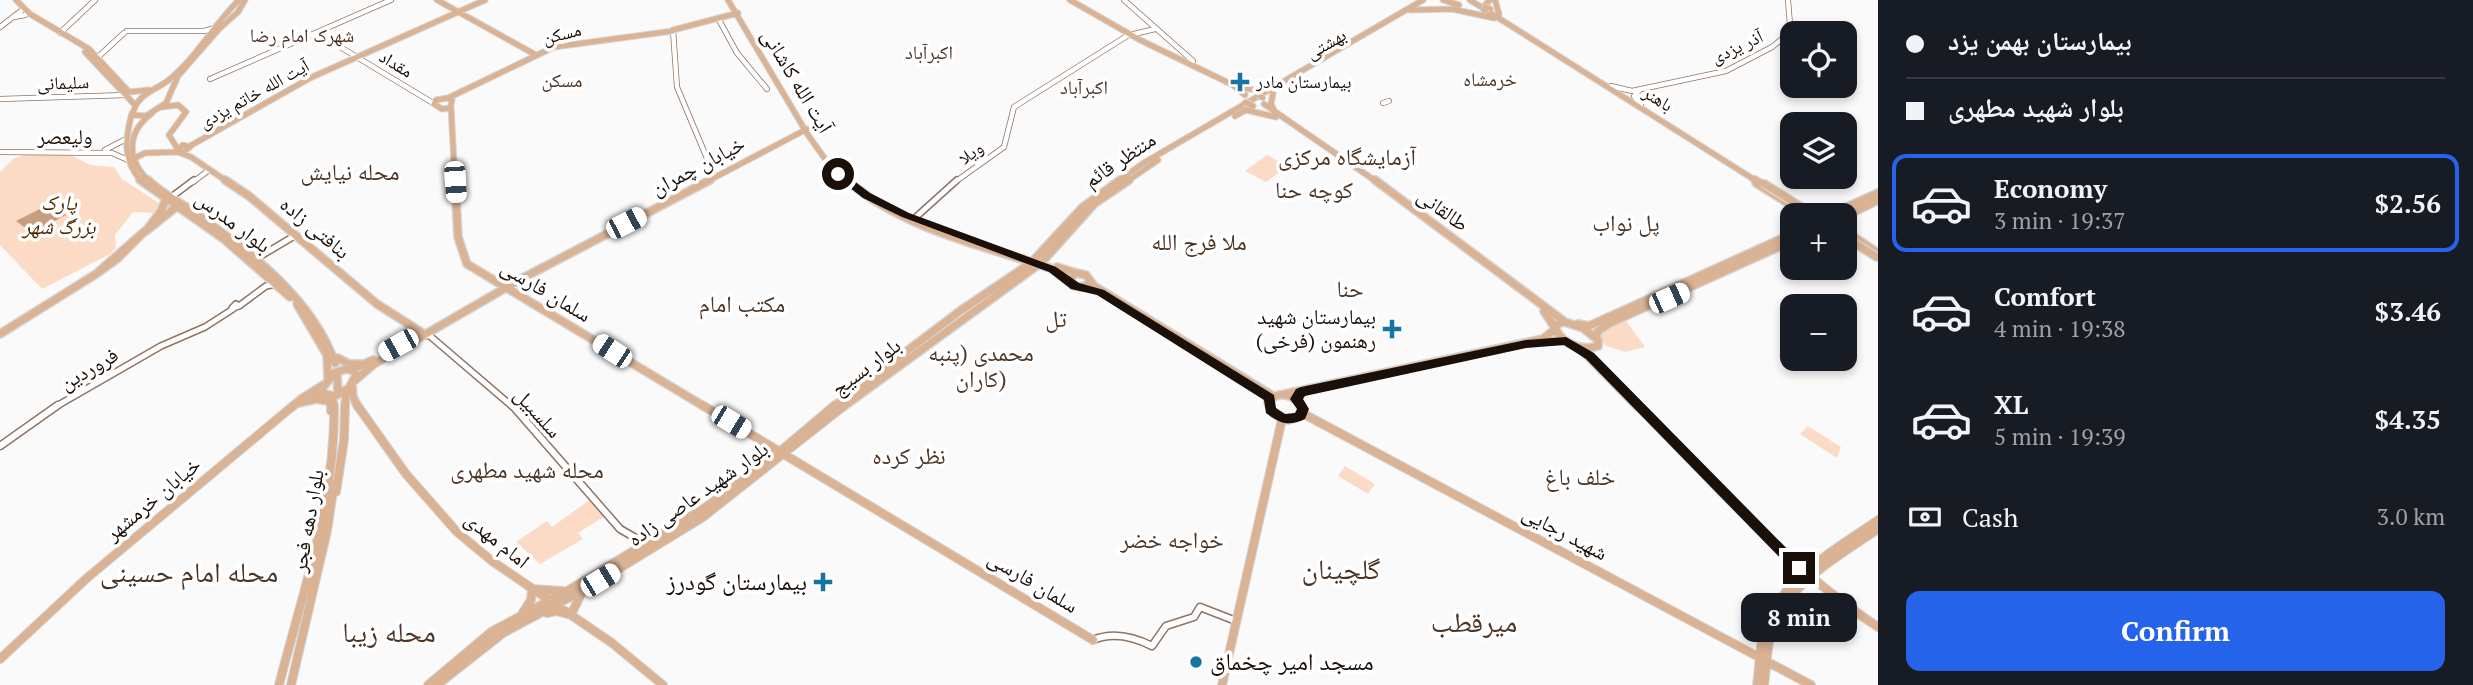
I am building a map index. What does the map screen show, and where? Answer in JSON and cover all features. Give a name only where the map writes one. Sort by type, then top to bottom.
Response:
[{"type":"main road","points":[[13,0],[20,14],[54,28],[97,56],[129,92],[138,93]]},
{"type":"main road","points":[[13,0],[38,21],[86,52],[125,96]]},
{"type":"main road","points":[[435,0],[536,55]]},
{"type":"main road","name":"آیت الله خاتم یزدی","points":[[185,148],[251,109],[356,56],[480,0]]},
{"type":"main road","name":"آیت الله خاتم یزدی","points":[[456,10],[485,0]]},
{"type":"main road","name":"آیت الله کاشانی","points":[[729,0],[804,130],[837,169],[866,196],[915,219],[1022,257]]},
{"type":"main road","points":[[1072,0],[1255,101]]},
{"type":"main road","name":"بهشتی","points":[[1255,101],[1423,0]]},
{"type":"main road","name":"بهشتی","points":[[1309,68],[1430,0]]},
{"type":"main road","points":[[1443,0],[1472,8],[1487,5],[1498,17],[1537,41]]},
{"type":"main road","points":[[1471,0],[1537,41]]},
{"type":"main road","points":[[125,96],[148,93],[163,84],[213,31],[222,15],[231,6],[242,2]]},
{"type":"main road","points":[[133,125],[162,107],[171,96],[178,76],[219,29],[239,12],[242,2]]},
{"type":"main road","points":[[1410,10],[1453,8],[1498,17]]},
{"type":"main road","points":[[222,15],[233,10],[239,12]]},
{"type":"main road","name":"مسکن","points":[[451,102],[466,90],[563,44],[673,31],[737,13]]},
{"type":"main road","points":[[1132,34],[1233,85],[1255,101]]},
{"type":"main road","name":"باهنر","points":[[1537,41],[1740,169]]},
{"type":"main road","name":"باهنر","points":[[1537,41],[1793,203]]},
{"type":"main road","points":[[1255,101],[1309,68]]},
{"type":"main road","points":[[125,96],[163,84]]},
{"type":"main road","points":[[1233,85],[1240,93],[1255,101]]},
{"type":"main road","name":"بلوار مدرس","points":[[125,96],[132,113],[133,125],[130,160]]},
{"type":"main road","points":[[171,96],[188,106],[191,111],[174,135],[185,148]]},
{"type":"main road","points":[[436,101],[451,102]]},
{"type":"main road","points":[[436,101],[453,120]]},
{"type":"main road","name":"منتظر قائم","points":[[1034,265],[1082,215],[1109,192],[1197,134],[1255,101]]},
{"type":"main road","name":"طالقانی","points":[[1255,101],[1501,276],[1554,318],[1565,322]]},
{"type":"main road","points":[[442,109],[451,102]]},
{"type":"main road","points":[[451,102],[453,120]]},
{"type":"main road","points":[[162,107],[174,105],[185,109],[184,117],[169,135],[185,148]]},
{"type":"main road","points":[[132,113],[139,117],[152,113]]},
{"type":"main road","name":"سلمان فارسی","points":[[453,120],[457,220],[463,259],[495,282],[1093,640]]},
{"type":"main road","name":"بلوار مدرس","points":[[133,125],[126,139],[130,160],[143,185],[191,210],[254,260],[301,304]]},
{"type":"main road","name":"خیابان چمران","points":[[417,334],[432,332],[505,287],[804,130]]},
{"type":"main road","name":"خیابان چمران","points":[[520,279],[804,130]]},
{"type":"main road","points":[[131,148],[185,148]]},
{"type":"main road","points":[[130,160],[145,153],[185,148]]},
{"type":"main road","name":"بنافتی زاده","points":[[185,148],[209,170],[249,196],[417,334]]},
{"type":"main road","points":[[1740,169],[1793,203]]},
{"type":"main road","name":"آیت الله کاشانی","points":[[856,187],[916,218],[1022,257],[1034,265],[1087,276],[1090,282],[1271,397]]},
{"type":"main road","points":[[1857,206],[1878,193]]},
{"type":"main road","points":[[0,334],[96,274],[143,233],[174,200]]},
{"type":"main road","points":[[165,210],[174,200]]},
{"type":"main road","name":"بلوار مدرس","points":[[174,200],[301,304]]},
{"type":"main road","points":[[1857,209],[1878,200]]},
{"type":"main road","name":"منتظر قائم","points":[[1045,255],[1056,237],[1065,234]]},
{"type":"main road","points":[[1285,394],[1302,405],[1302,413],[1297,418],[1282,419],[1270,410],[1271,397],[1285,394],[1542,339],[1555,329],[1556,324],[1565,322],[1589,326],[1780,239]]},
{"type":"main road","points":[[1857,242],[1878,257]]},
{"type":"main road","points":[[1597,334],[1780,247]]},
{"type":"main road","points":[[1034,265],[1025,263],[1022,257],[1045,255],[1051,267]]},
{"type":"main road","name":"بلوار بسیج","points":[[783,453],[833,411],[966,311],[1034,265]]},
{"type":"main road","name":"آیت الله کاشانی","points":[[1051,267],[1069,282],[1111,298],[1271,397]]},
{"type":"main road","points":[[1069,282],[1070,276],[1076,273]]},
{"type":"main road","points":[[520,279],[516,286],[517,294],[489,296],[495,282],[520,279]]},
{"type":"main road","points":[[1082,287],[1090,282]]},
{"type":"main road","name":"خیابان چمران","points":[[337,391],[366,366],[417,334],[477,303]]},
{"type":"main road","points":[[298,402],[337,391],[356,375],[335,363],[298,310],[301,304],[316,311],[327,328],[335,363],[337,391],[349,406],[357,405]]},
{"type":"main road","name":"طالقانی","points":[[1554,318],[1555,329],[1566,341]]},
{"type":"main road","points":[[1578,324],[1597,334]]},
{"type":"main road","points":[[1589,326],[1597,334],[1600,343],[1592,353],[1595,360],[1790,558],[1794,572],[1786,586],[1787,592]]},
{"type":"main road","points":[[1296,399],[1301,392],[1358,379],[1545,341],[1566,341],[1579,347],[1790,558],[1804,565],[1821,587],[1878,626]]},
{"type":"main road","points":[[1579,347],[1595,347]]},
{"type":"main road","points":[[335,363],[366,366]]},
{"type":"main road","name":"خیابان چمران","points":[[337,391],[334,373],[366,366]]},
{"type":"main road","name":"خیابان خرمشهر","points":[[0,659],[87,578],[298,402],[337,391]]},
{"type":"main road","name":"امام مهدی","points":[[337,391],[352,393],[357,405],[406,474],[447,522],[492,561],[612,643],[663,685]]},
{"type":"main road","name":"بلوار دهه فجر","points":[[291,685],[329,497],[335,446],[337,391]]},
{"type":"main road","name":"شهید رجایی","points":[[1302,413],[1749,651]]},
{"type":"main road","points":[[1222,685],[1282,419]]},
{"type":"main road","points":[[796,442],[793,455],[797,461],[769,464],[771,453],[768,444],[796,442]]},
{"type":"main road","name":"بلوار شهید عاصی زاده","points":[[553,603],[589,587],[725,497],[783,453]]},
{"type":"main road","name":"بلوار دهه فجر","points":[[279,685],[329,497]]},
{"type":"main road","name":"بلوار شهید عاصی زاده","points":[[553,603],[569,590],[632,557],[646,544],[725,497]]},
{"type":"main road","points":[[1764,685],[1767,622],[1787,592],[1855,541],[1878,520]]},
{"type":"main road","points":[[1855,541],[1878,529]]},
{"type":"main road","points":[[1757,685],[1774,626],[1810,573]]},
{"type":"main road","points":[[530,618],[551,611],[571,615],[576,600],[589,587]]},
{"type":"main road","points":[[1801,587],[1821,587]]},
{"type":"main road","points":[[519,617],[531,600],[532,589],[547,592],[569,590]]},
{"type":"main road","points":[[432,684],[479,641],[519,617],[553,603]]},
{"type":"main road","points":[[432,684],[477,651],[553,603]]},
{"type":"main road","points":[[1749,651],[1764,663],[1778,667],[1811,685]]},
{"type":"main road","points":[[1749,651],[1757,652],[1764,663]]},
{"type":"street","points":[[60,33],[95,0]]},
{"type":"street","points":[[210,79],[391,0]]},
{"type":"street","points":[[1124,0],[1193,61]]},
{"type":"street","name":"آذر یزدی","points":[[1641,89],[1718,74],[1772,47],[1788,32],[1788,0]]},
{"type":"street","points":[[0,27],[20,14]]},
{"type":"street","points":[[718,18],[737,53],[767,89]]},
{"type":"street","points":[[54,28],[67,24]]},
{"type":"street","points":[[1132,34],[1155,29]]},
{"type":"street","points":[[97,56],[124,32],[213,31]]},
{"type":"street","points":[[673,31],[677,87],[714,175]]},
{"type":"street","name":"مقداد","points":[[317,33],[425,98]]},
{"type":"street","name":"ویلا","points":[[916,218],[958,179],[1004,147],[1014,107],[1132,34]]},
{"type":"street","points":[[1611,86],[1622,90],[1641,89]]},
{"type":"street","points":[[1641,89],[1634,96],[1641,105]]},
{"type":"street","name":"سلیمانی","points":[[0,98],[125,96]]},
{"type":"street","points":[[425,98],[436,101]]},
{"type":"street","name":"ولیعصر","points":[[0,151],[104,150],[126,139]]},
{"type":"street","points":[[104,150],[118,149],[112,153]]},
{"type":"street","name":"ولیعصر","points":[[0,151],[112,153],[130,160]]},
{"type":"street","points":[[198,176],[209,170]]},
{"type":"street","points":[[174,200],[198,176],[209,170]]},
{"type":"street","points":[[254,260],[296,235]]},
{"type":"street","name":"فروردین","points":[[258,291],[267,276]]},
{"type":"street","name":"فروردین","points":[[0,446],[47,411],[161,346],[204,326],[268,285],[277,284]]},
{"type":"street","name":"سلسبیل","points":[[432,332],[509,402],[620,529],[646,544]]},
{"type":"street","points":[[1093,640],[1108,635],[1137,640],[1152,646],[1166,626],[1194,617],[1200,607],[1236,621]]},
{"type":"green space","name":"پارک بزرگ شهر","points":[[26,154],[71,155],[90,165],[114,167],[122,179],[160,204],[155,213],[133,212],[115,235],[116,248],[110,254],[42,289],[0,245],[0,172],[13,159]]},
{"type":"green space","points":[[1267,155],[1288,166],[1266,182],[1245,171]]},
{"type":"green space","points":[[1626,321],[1645,347],[1625,352],[1604,345],[1600,332]]},
{"type":"green space","points":[[1808,426],[1841,447],[1837,458],[1800,434]]},
{"type":"green space","points":[[1345,466],[1375,484],[1368,494],[1338,476]]},
{"type":"green space","points":[[591,499],[605,516],[578,533],[583,539],[540,564],[516,542],[547,521],[552,527]]},
{"type":"shaded area","points":[[50,204],[66,215],[32,233],[16,221]]},
{"type":"place","name":"بیمارستان مادر","points":[[1240,82]]},
{"type":"place","name":"بیمارستان شهید رهنمون (فرخی)","points":[[1392,329]]},
{"type":"place","name":"بیمارستان گودرز","points":[[823,582]]},
{"type":"place","name":"مسجد امیر چخماق","points":[[1196,662]]},
{"type":"district","name":"شهرک امام رضا","points":[[302,35]]},
{"type":"district","name":"اکبرآباد","points":[[929,52]]},
{"type":"district","name":"خرمشاه","points":[[1490,79]]},
{"type":"district","name":"مسکن","points":[[562,80]]},
{"type":"district","name":"اکبرآباد","points":[[1084,87]]},
{"type":"district","name":"آزمایشگاه مرکزی","points":[[1347,157]]},
{"type":"district","name":"محله نیایش","points":[[350,172]]},
{"type":"district","name":"کوچه حنا","points":[[1314,190]]},
{"type":"district","name":"پل نواب","points":[[1626,223]]},
{"type":"district","name":"ملا فرج الله","points":[[1199,242]]},
{"type":"district","name":"حنا","points":[[1350,289]]},
{"type":"district","name":"مکتب امام","points":[[742,304]]},
{"type":"district","name":"تل","points":[[1056,319]]},
{"type":"district","name":"محمدی (پنبه کاران)","points":[[981,366]]},
{"type":"district","name":"نظر کرده","points":[[909,456]]},
{"type":"district","name":"محله شهید مطهری","points":[[527,470]]},
{"type":"district","name":"خلف باغ","points":[[1580,477]]},
{"type":"district","name":"خواجه خضر","points":[[1172,540]]},
{"type":"district","name":"گلچینان","points":[[1341,569]]},
{"type":"district","name":"محله امام حسینی","points":[[189,572]]},
{"type":"district","name":"میرقطب","points":[[1474,622]]},
{"type":"district","name":"محله زیبا","points":[[389,632]]},
{"type":"route","points":[[838,174],[866,196],[906,215],[1053,269],[1065,276],[1072,285],[1100,292],[1270,398],[1270,410],[1282,419],[1300,416],[1303,409],[1296,399],[1301,392],[1526,344],[1566,341],[1590,356],[1799,568]]}]
